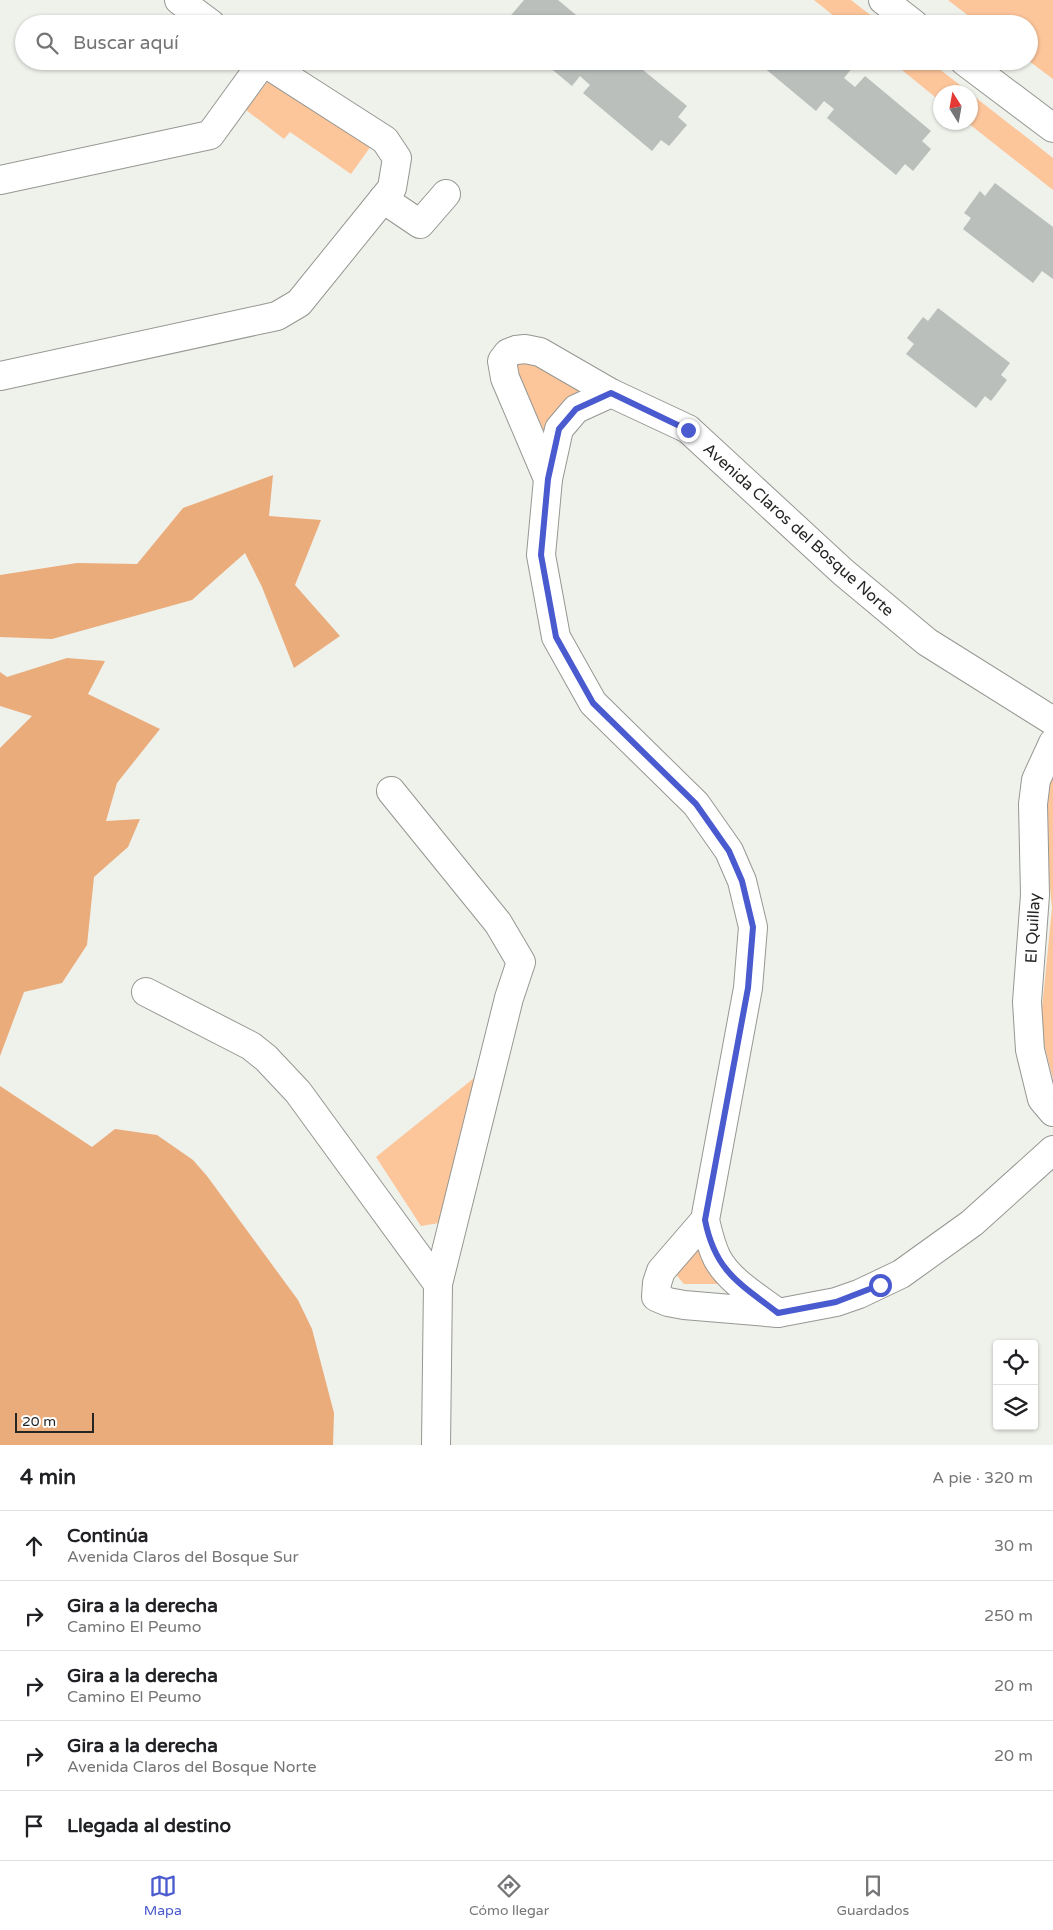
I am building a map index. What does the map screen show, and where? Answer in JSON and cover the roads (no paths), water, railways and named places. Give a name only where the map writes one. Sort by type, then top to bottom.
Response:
[{"type":"street","points":[[179,0],[199,15]]},
{"type":"street","points":[[883,0],[902,15]]},
{"type":"street","points":[[0,180],[210,135],[256,70]]},
{"type":"street","points":[[0,376],[277,316],[299,303],[392,188],[398,158],[385,140],[275,70]]},
{"type":"street","points":[[976,70],[1053,128]]},
{"type":"street","points":[[383,199],[420,224],[446,194]]},
{"type":"street","name":"Avenida Claros del Bosque Norte","points":[[548,479],[505,378],[502,361],[508,353],[525,349],[540,352],[611,393],[688,430],[844,572],[927,642],[1053,721]]},
{"type":"street","points":[[611,393],[576,409],[559,429],[548,479],[541,555],[556,637],[593,703],[696,804],[729,851],[742,881],[753,927],[748,988],[705,1220],[708,1236],[717,1259],[734,1279],[778,1313]]},
{"type":"street","name":"El Quillay","points":[[1053,743],[1036,780],[1033,804],[1035,895],[1027,1002],[1030,1050],[1042,1098],[1053,1112]]},
{"type":"street","points":[[391,791],[498,923],[521,962],[509,998],[438,1284],[436,1445]]},
{"type":"street","points":[[146,992],[251,1046],[266,1058],[298,1092],[438,1284]]},
{"type":"street","points":[[705,1220],[662,1271],[657,1283],[656,1297],[668,1302],[684,1305],[778,1313],[836,1302],[880,1285],[901,1274],[972,1223],[1053,1150]]}]
